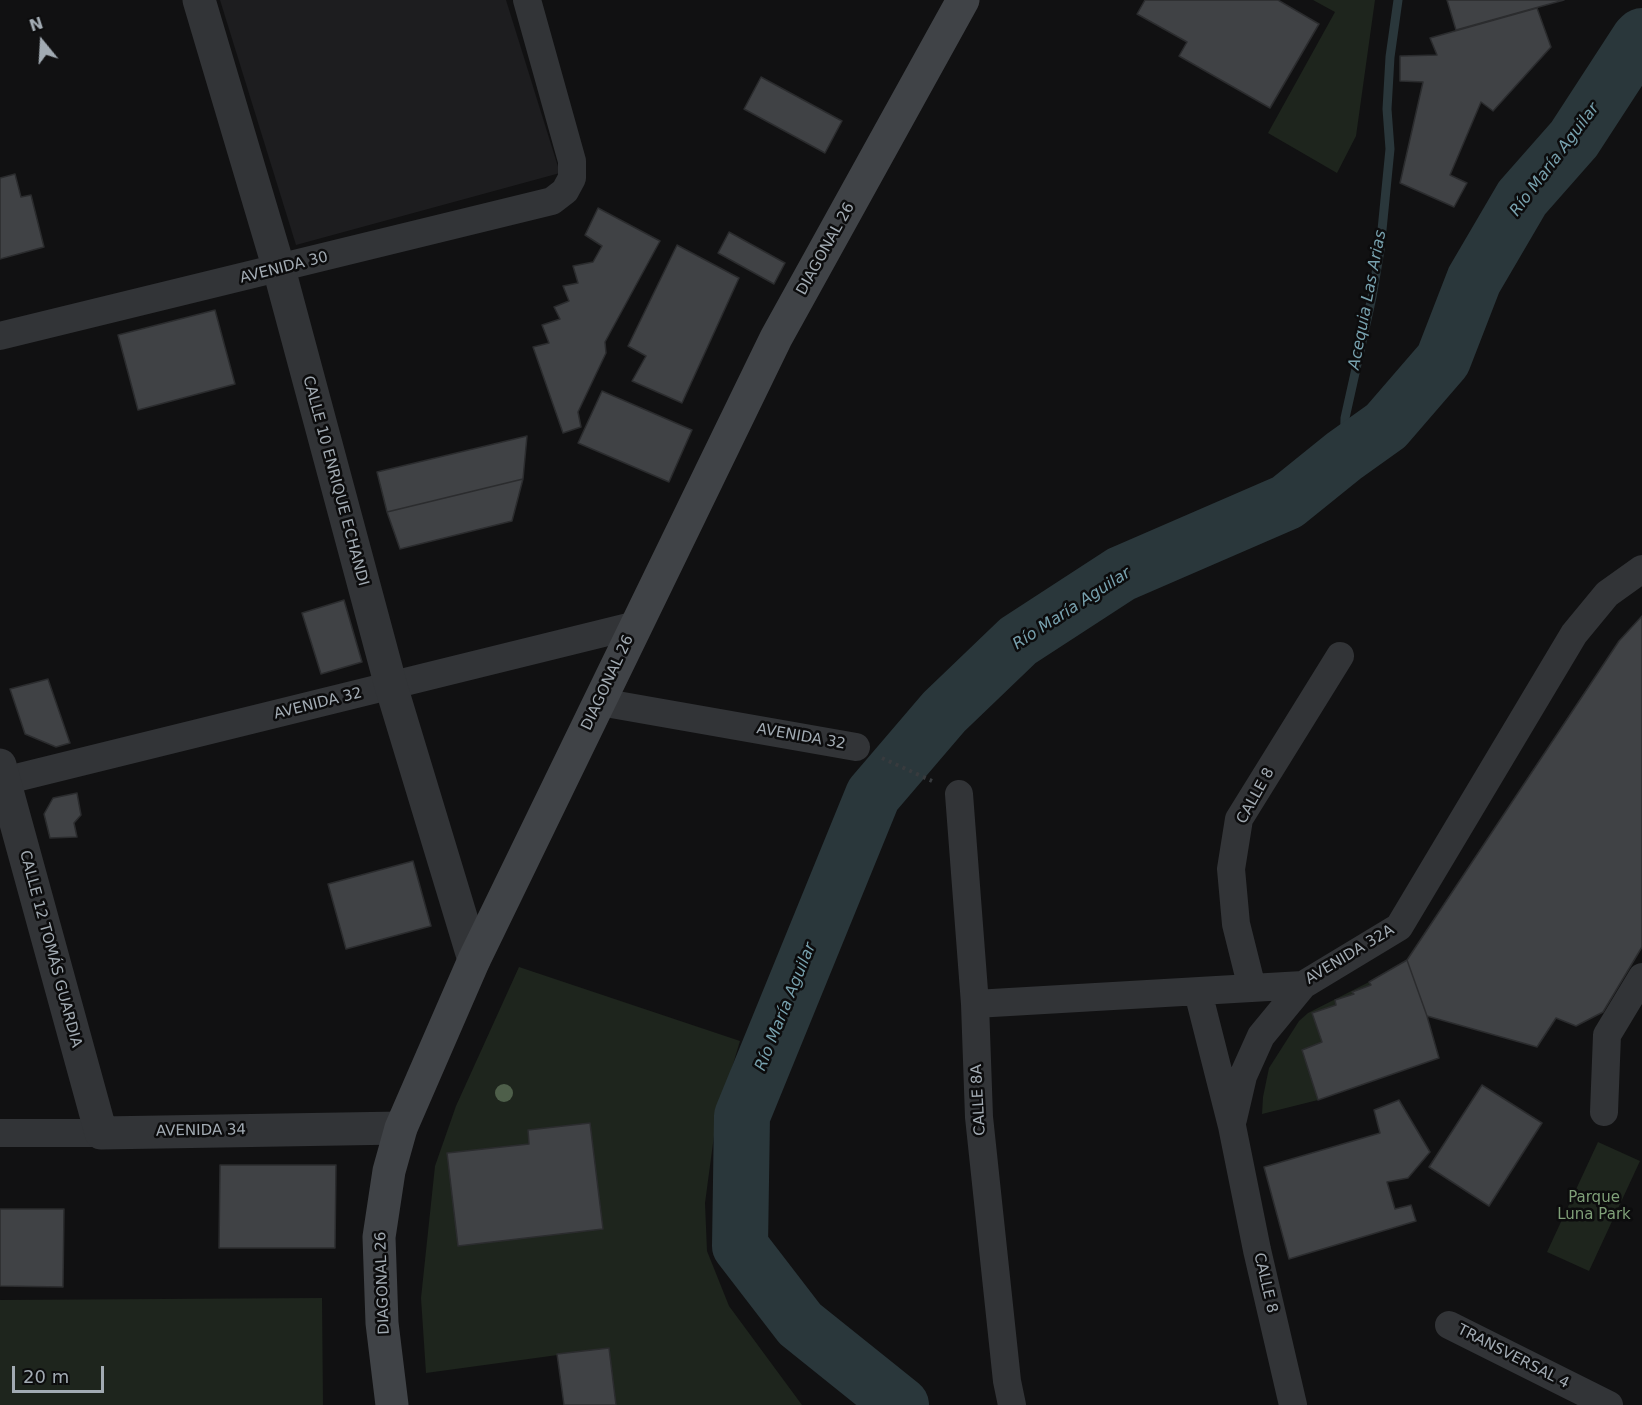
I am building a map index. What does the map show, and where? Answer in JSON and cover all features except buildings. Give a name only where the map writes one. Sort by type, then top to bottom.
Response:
[{"type":"main road","name":"DIAGONAL 26","points":[[392,1405],[382,1323],[379,1237],[389,1171],[401,1128],[474,960],[776,338],[963,0]]},
{"type":"street","name":"CALLE 10 ENRIQUE ECHANDI","points":[[199,0],[279,269],[391,686],[474,960]]},
{"type":"street","name":"AVENIDA 30","points":[[0,336],[552,201],[565,191],[572,178],[572,161],[527,0]]},
{"type":"street","name":"AVENIDA 32A","points":[[975,1004],[1303,985],[1399,927],[1574,634],[1607,594],[1642,569]]},
{"type":"street","name":"AVENIDA 32","points":[[2,776],[391,686],[636,625]]},
{"type":"street","name":"CALLE 8","points":[[1252,988],[1236,924],[1231,869],[1239,819],[1340,656]]},
{"type":"street","name":"AVENIDA 32","points":[[600,702],[856,747]]},
{"type":"street","name":"CALLE 12 TOMÁS GUARDIA","points":[[2,776],[101,1133]]},
{"type":"street","name":"CALLE 8A","points":[[959,794],[975,1004],[979,1117],[1007,1381],[1012,1405]]},
{"type":"street","points":[[1604,1112],[1607,1035],[1642,977]]},
{"type":"street","name":"CALLE 8","points":[[1232,1126],[1243,1076],[1261,1036],[1303,985]]},
{"type":"street","name":"CALLE 8","points":[[1198,992],[1232,1126],[1257,1250],[1293,1405]]},
{"type":"street","name":"AVENIDA 34","points":[[0,1133],[401,1128]]},
{"type":"street","name":"TRANSVERSAL 4","points":[[1449,1325],[1609,1405]]},
{"type":"path","name":"AVENIDA 32","points":[[856,747],[959,794]]},
{"type":"shaded area","points":[[220,0],[506,0],[560,173],[296,245]]},
{"type":"green space","points":[[1313,0],[1375,0],[1356,136],[1337,173],[1268,133],[1335,12]]},
{"type":"green space","points":[[519,967],[740,1041],[716,1121],[705,1203],[707,1251],[729,1306],[802,1405],[616,1405],[609,1348],[426,1373],[421,1298],[435,1166],[456,1106]]},
{"type":"green space","points":[[1369,982],[1371,985],[1335,1000],[1336,1005],[1312,1013],[1322,1042],[1302,1050],[1318,1100],[1262,1114],[1269,1068],[1299,1021],[1308,1013]]},
{"type":"green space","name":"Parque Luna Park","points":[[1598,1142],[1640,1161],[1589,1271],[1547,1252]]},
{"type":"green space","points":[[322,1298],[323,1405],[0,1405],[0,1300]]},
{"type":"waterway","name":"Acequia Las Arias","points":[[1344,456],[1345,418],[1380,250],[1390,149],[1387,109],[1390,57],[1398,0]]},
{"type":"waterway","name":"Río María Aguilar","points":[[901,1405],[800,1324],[740,1246],[742,1116],[873,795],[944,712],[1018,641],[1121,574],[1287,502],[1386,426],[1443,360],[1474,280],[1522,198],[1574,139],[1642,36]]}]
